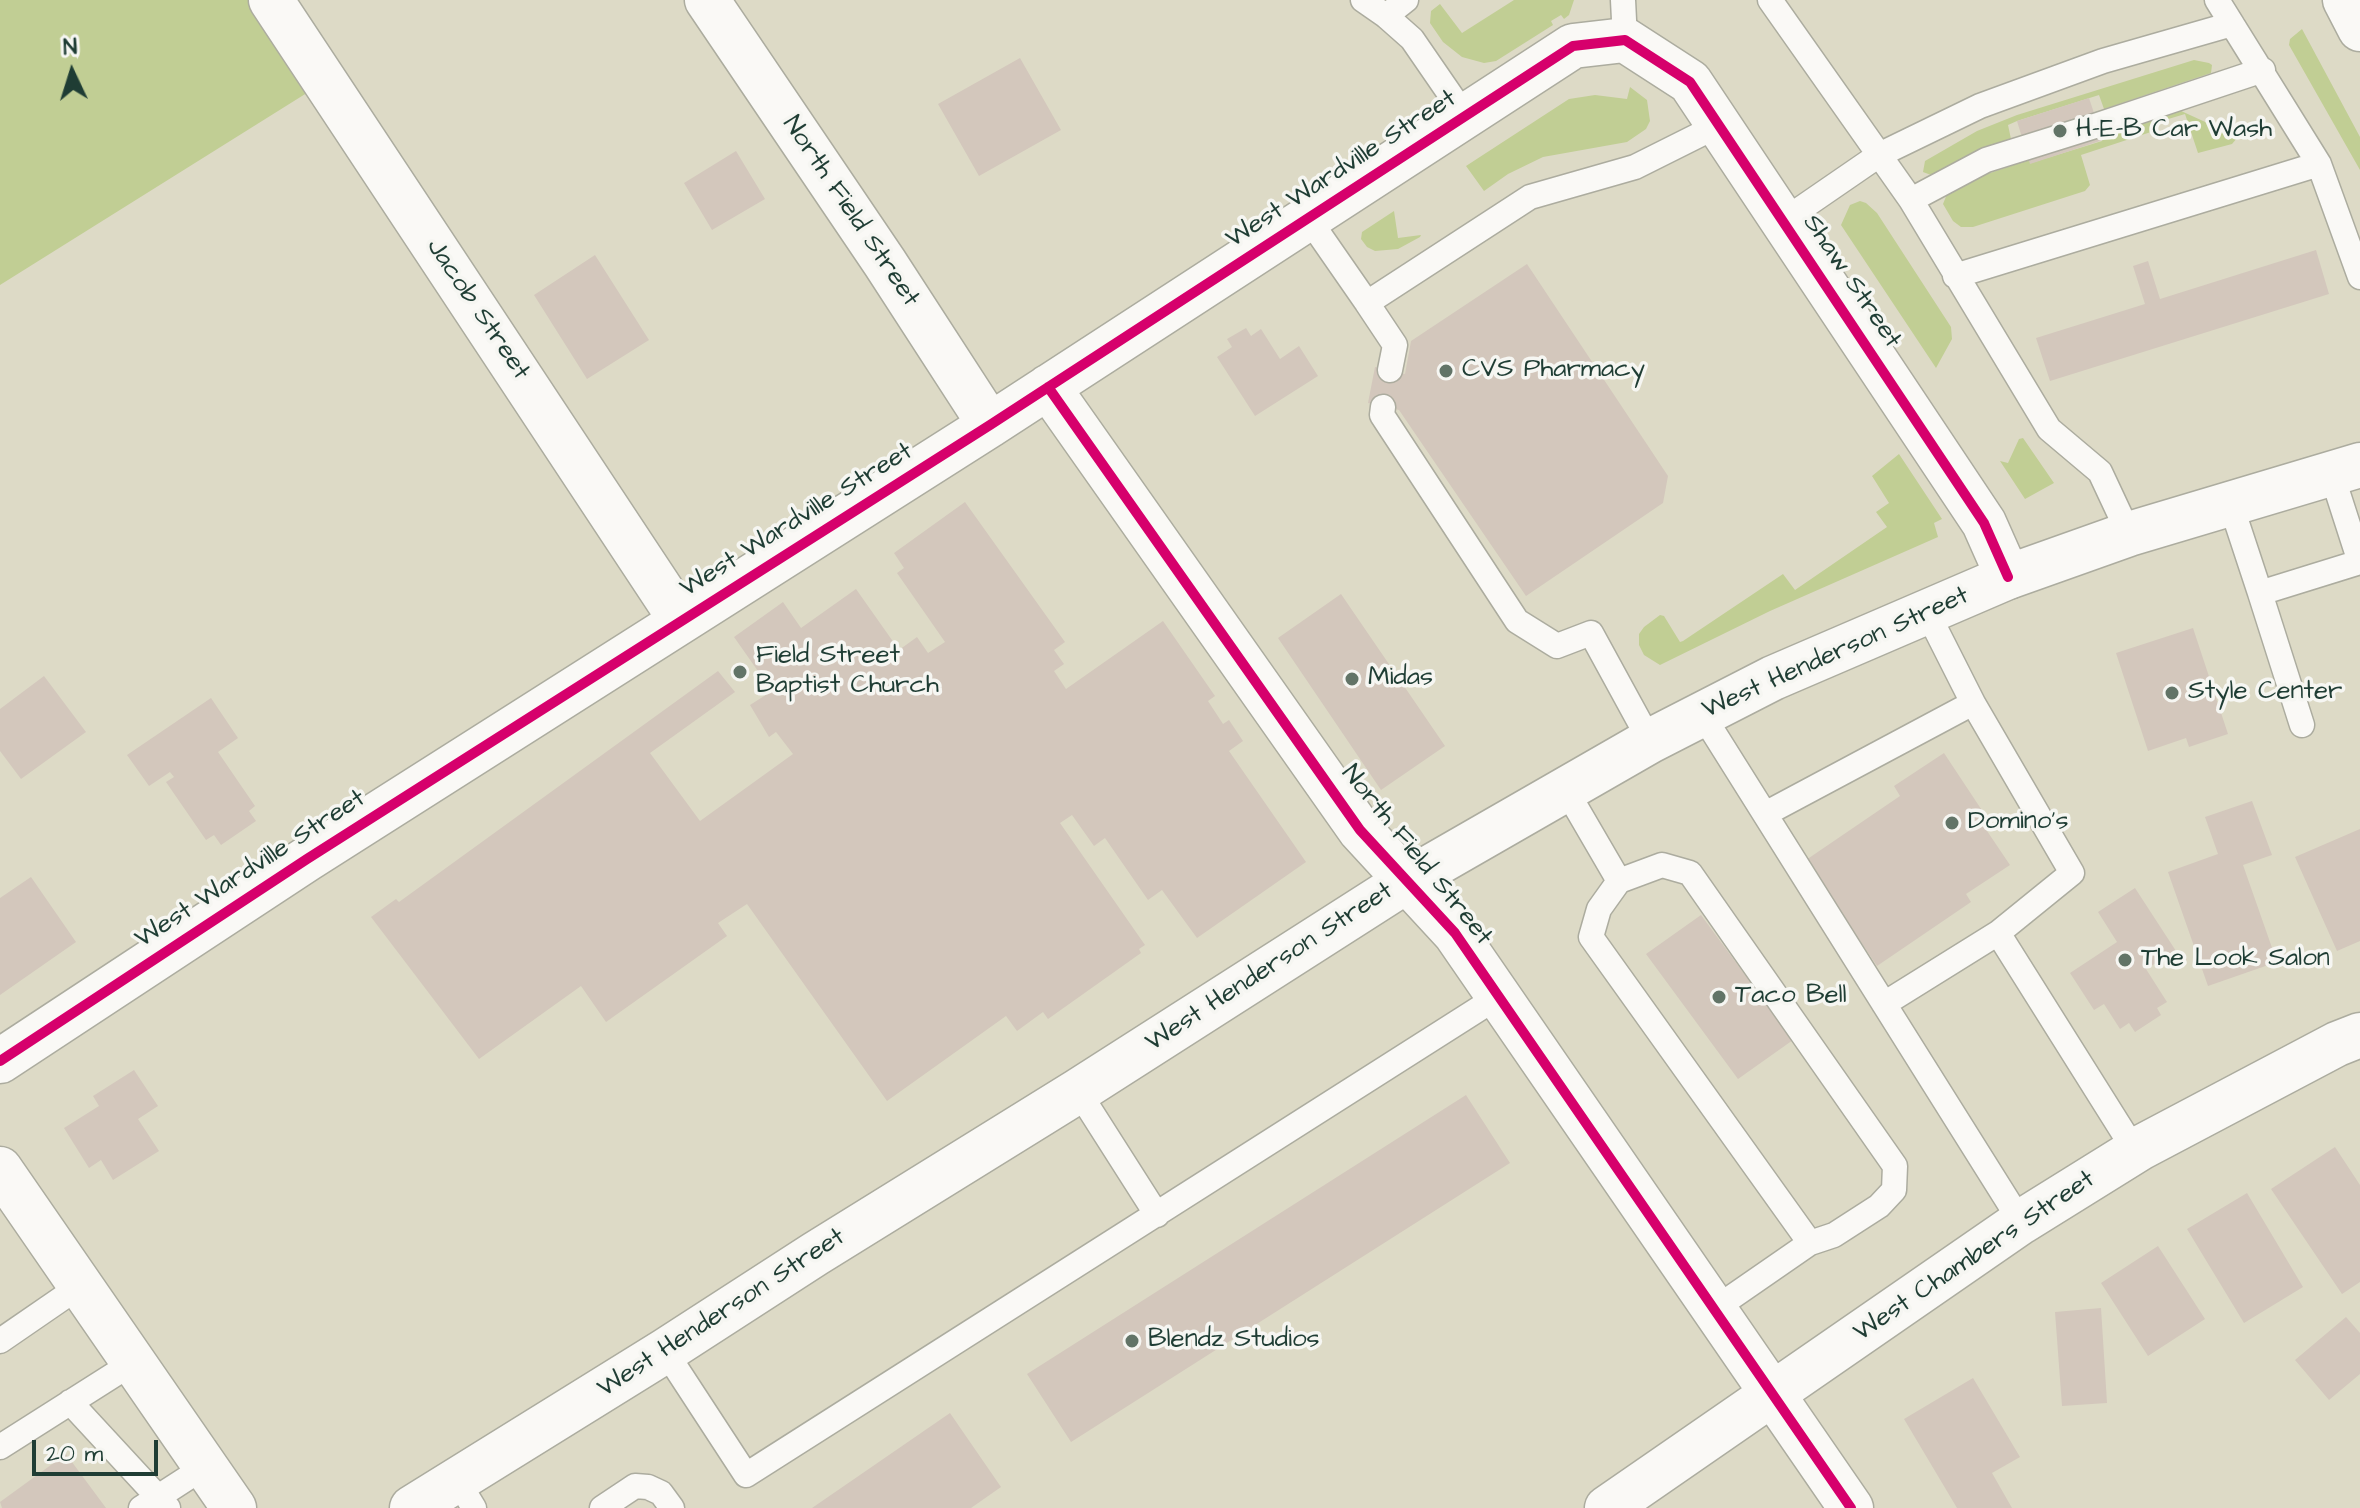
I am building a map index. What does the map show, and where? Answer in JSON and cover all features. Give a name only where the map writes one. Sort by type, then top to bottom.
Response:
[{"type":"street","name":"Jacob Street","points":[[271,0],[681,620]]},
{"type":"street","name":"North Field Street","points":[[707,0],[990,425]]},
{"type":"street","points":[[2345,0],[2360,29]]},
{"type":"street","name":"West Wardville Street","points":[[0,1061],[320,851],[990,425],[1573,46],[1624,20]]},
{"type":"street","name":"Shaw Street","points":[[1624,20],[1690,82],[1984,523],[2008,577]]},
{"type":"street","name":"North Field Street","points":[[1048,387],[1360,830],[1455,933],[1851,1508]]},
{"type":"street","name":"West Henderson Street","points":[[412,1508],[465,1494],[665,1351],[815,1254],[1078,1091],[1408,880],[1650,741],[1773,678],[2008,577],[2129,534],[2346,468]]},
{"type":"street","name":"West Chambers Street","points":[[1607,1508],[2021,1222],[2135,1151],[2337,1044],[2360,1035]]},
{"type":"street","points":[[0,1169],[234,1508]]},
{"type":"lane","points":[[1363,0],[1412,39],[1465,116]]},
{"type":"lane","points":[[1386,16],[1406,0]]},
{"type":"lane","points":[[1770,0],[1911,200],[2049,429],[2100,472],[2129,534]]},
{"type":"lane","points":[[2217,0],[2319,164],[2360,277]]},
{"type":"lane","points":[[1783,221],[1879,155],[1994,101],[2103,61],[2232,24]]},
{"type":"lane","points":[[1911,200],[1986,160],[2263,70]]},
{"type":"lane","points":[[1367,303],[1530,197],[1635,167],[1719,125]]},
{"type":"lane","points":[[1955,276],[2319,164]]},
{"type":"lane","points":[[1308,218],[1395,345],[1390,370]]},
{"type":"lane","points":[[1383,407],[1382,415],[1517,621],[1557,646],[1591,633],[1650,741]]},
{"type":"lane","points":[[2260,593],[2360,562],[2346,468]]},
{"type":"lane","points":[[2230,502],[2302,725]]},
{"type":"lane","points":[[1884,1004],[1998,933],[2072,873],[1973,703],[1927,612]]},
{"type":"lane","points":[[1765,814],[1973,703]]},
{"type":"lane","points":[[1702,714],[2021,1222]]},
{"type":"lane","points":[[1566,790],[1619,881]]},
{"type":"lane","points":[[1716,1308],[1810,1243],[1834,1235],[1879,1206],[1894,1190],[1895,1166],[1690,873],[1662,865],[1619,881],[1599,909],[1591,937],[1810,1243]]},
{"type":"lane","points":[[1998,933],[2135,1151]]},
{"type":"lane","points":[[665,1351],[746,1475],[1499,996]]},
{"type":"lane","points":[[1078,1091],[1157,1215]]},
{"type":"lane","points":[[0,1341],[80,1286]]},
{"type":"lane","points":[[0,1447],[134,1362]]},
{"type":"lane","points":[[70,1402],[155,1505],[206,1466]]},
{"type":"lane","points":[[602,1508],[635,1486],[648,1487],[661,1493],[672,1508]]},
{"type":"green space","points":[[0,0],[251,0],[310,91],[0,285]]},
{"type":"green space","points":[[1514,0],[1574,0],[1569,15],[1564,19],[1561,15],[1551,21],[1553,25],[1496,61],[1484,63],[1462,57],[1443,42],[1430,23],[1431,11],[1440,4],[1462,33]]},
{"type":"green space","points":[[2302,29],[2360,137],[2360,170],[2289,45],[2290,39]]},
{"type":"green space","points":[[2194,60],[2212,65],[2211,73],[2104,109],[2099,95],[2017,121],[2008,125],[2011,139],[1978,150],[1931,175],[1923,172],[1925,161],[1977,131],[2017,115]]},
{"type":"green space","points":[[1630,87],[1647,100],[1650,121],[1646,129],[1627,142],[1543,157],[1508,174],[1484,191],[1466,166],[1569,99],[1595,95],[1627,99]]},
{"type":"green space","points":[[2179,110],[2238,137],[2232,144],[2198,153],[2185,114],[2155,123],[2157,130],[2081,155],[2090,185],[2085,191],[1973,227],[1961,227],[1953,221],[1943,204],[1947,194],[1987,174],[2102,141],[2101,136]]},
{"type":"green space","points":[[1860,201],[1877,213],[1951,327],[1952,339],[1936,368],[1841,225],[1850,205]]},
{"type":"green space","points":[[1394,211],[1398,238],[1420,237],[1398,249],[1375,251],[1367,247],[1361,239],[1362,232]]},
{"type":"green space","points":[[2023,438],[2054,483],[2025,499],[2000,461],[2008,463],[2019,439]]},
{"type":"green space","points":[[1899,454],[1942,519],[1934,523],[1938,537],[1770,611],[1660,665],[1644,655],[1639,645],[1639,634],[1660,615],[1664,616],[1680,642],[1683,641],[1783,574],[1795,590],[1887,527],[1876,512],[1889,503],[1872,476]]},
{"type":"building","points":[[1020,58],[1061,130],[979,176],[938,104]]},
{"type":"building","name":"H-E-B Car Wash","points":[[2089,98],[2103,140],[2030,164],[2017,121]]},
{"type":"building","points":[[736,151],[765,199],[712,230],[684,183]]},
{"type":"building","points":[[2316,250],[2329,294],[2050,381],[2036,338],[2145,304],[2133,266],[2148,261],[2160,299]]},
{"type":"building","points":[[595,255],[649,340],[587,379],[534,295]]},
{"type":"building","name":"CVS Pharmacy","points":[[1527,264],[1668,476],[1663,503],[1526,596],[1399,410],[1368,403],[1375,367],[1405,374],[1411,341]]},
{"type":"building","points":[[1246,328],[1251,336],[1261,329],[1280,359],[1299,346],[1318,376],[1255,416],[1217,357],[1232,347],[1227,339]]},
{"type":"building","points":[[965,502],[1065,642],[1054,650],[1064,664],[1054,671],[1066,689],[1163,621],[1215,696],[1208,701],[1223,724],[1229,720],[1243,741],[1229,751],[1306,862],[1197,938],[1162,890],[1148,900],[1105,838],[1094,846],[1072,815],[1060,823],[1145,945],[1139,949],[1141,953],[1048,1019],[1043,1012],[1017,1031],[1006,1016],[887,1101],[747,904],[718,923],[727,936],[606,1022],[581,986],[479,1059],[371,917],[396,899],[399,902],[718,671],[735,692],[650,753],[700,821],[793,754],[776,732],[769,737],[750,705],[772,691],[734,637],[783,602],[801,628],[856,589],[899,650],[917,637],[928,653],[945,642],[897,573],[904,568],[894,553]]},
{"type":"building","name":"Midas","points":[[1341,594],[1445,746],[1381,790],[1278,638]]},
{"type":"building","name":"Style Center","points":[[2193,628],[2228,734],[2189,747],[2186,738],[2148,751],[2116,653]]},
{"type":"building","points":[[44,676],[86,732],[21,779],[0,751],[0,709]]},
{"type":"building","points":[[211,698],[238,738],[218,752],[255,806],[249,811],[256,821],[221,845],[214,835],[206,840],[166,782],[174,777],[170,772],[149,786],[127,755]]},
{"type":"building","points":[[1944,753],[1989,821],[1983,825],[2010,865],[1966,894],[1971,902],[1877,966],[1806,860],[1900,796],[1894,786]]},
{"type":"building","points":[[2252,801],[2272,855],[2243,865],[2277,962],[2208,986],[2168,872],[2218,854],[2205,817]]},
{"type":"building","points":[[2360,829],[2360,941],[2337,951],[2295,857]]},
{"type":"building","points":[[31,877],[76,942],[0,995],[0,898]]},
{"type":"building","name":"The Look Salon","points":[[2135,888],[2176,951],[2146,969],[2167,1002],[2157,1008],[2161,1015],[2135,1032],[2129,1023],[2120,1029],[2104,1004],[2094,1010],[2070,973],[2117,942],[2098,912]]},
{"type":"building","name":"Taco Bell","points":[[1701,915],[1793,1040],[1738,1079],[1646,954]]},
{"type":"building","points":[[134,1070],[158,1106],[138,1119],[159,1151],[113,1180],[101,1160],[89,1168],[64,1128],[99,1106],[93,1096]]},
{"type":"building","points":[[1466,1095],[1510,1163],[1071,1442],[1027,1374]]},
{"type":"building","points":[[2335,1147],[2360,1185],[2360,1282],[2342,1294],[2271,1189]]},
{"type":"building","points":[[2247,1193],[2303,1287],[2244,1323],[2187,1229]]},
{"type":"building","points":[[2158,1246],[2205,1319],[2148,1356],[2101,1283]]},
{"type":"building","points":[[2101,1308],[2107,1403],[2062,1406],[2055,1312]]},
{"type":"building","points":[[2346,1317],[2360,1333],[2360,1374],[2329,1400],[2295,1360]]},
{"type":"building","points":[[1973,1378],[2020,1457],[1992,1473],[2012,1508],[1957,1508],[1904,1419]]},
{"type":"building","points":[[950,1413],[1001,1487],[971,1508],[812,1508]]},
{"type":"building","points":[[66,1454],[106,1508],[2,1508],[0,1502]]},
{"type":"cycle path","points":[[0,1061],[307,859],[990,425],[1573,46],[1625,40],[1690,82],[1984,523],[2008,577]]},
{"type":"cycle path","points":[[1048,387],[1360,830],[1455,933],[1851,1508]]},
{"type":"place","name":"H-E-B Car Wash","points":[[2060,131]]},
{"type":"place","name":"CVS Pharmacy","points":[[1446,371]]},
{"type":"place","name":"Field Street Baptist Church","points":[[740,672]]},
{"type":"place","name":"Midas","points":[[1352,679]]},
{"type":"place","name":"Style Center","points":[[2172,693]]},
{"type":"place","name":"Domino's","points":[[1952,823]]},
{"type":"place","name":"The Look Salon","points":[[2125,960]]},
{"type":"place","name":"Taco Bell","points":[[1719,997]]},
{"type":"place","name":"Blendz Studios","points":[[1132,1341]]}]
